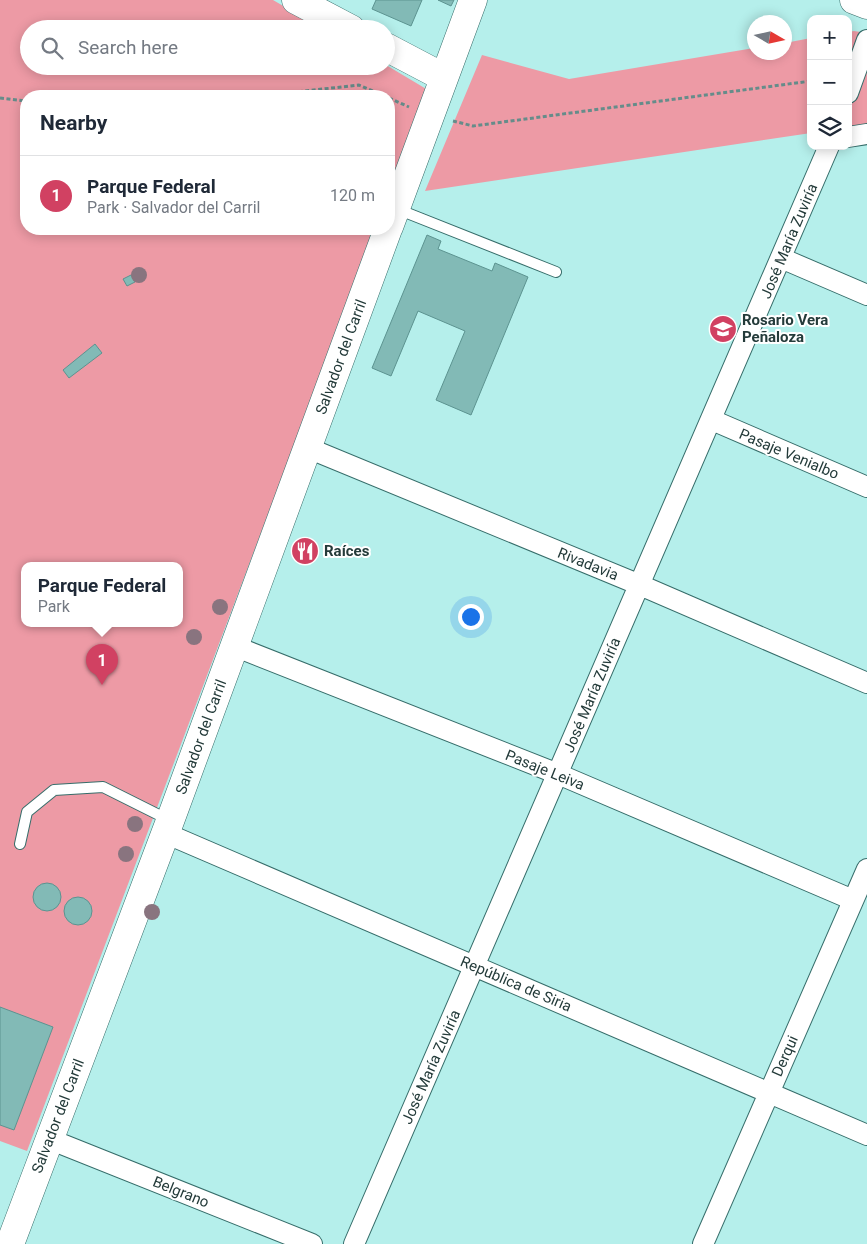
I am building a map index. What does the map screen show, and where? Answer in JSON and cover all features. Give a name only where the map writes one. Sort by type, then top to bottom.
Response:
[{"type":"main road","points":[[296,0],[334,20]]},
{"type":"main road","name":"Salvador del Carril","points":[[395,211],[473,0]]},
{"type":"main road","points":[[854,0],[867,5]]},
{"type":"main road","points":[[395,52],[443,77]]},
{"type":"main road","name":"Salvador del Carril","points":[[10,1244],[386,235]]},
{"type":"street","points":[[852,82],[867,40]]},
{"type":"street","points":[[852,136],[867,134]]},
{"type":"street","name":"José María Zuviría","points":[[354,1244],[827,150]]},
{"type":"street","points":[[781,258],[867,295]]},
{"type":"street","name":"Pasaje Venialbo","points":[[712,420],[867,487]]},
{"type":"street","name":"Rivadavia","points":[[308,448],[640,585],[867,683]]},
{"type":"street","name":"Pasaje Leiva","points":[[234,646],[558,774],[853,900]]},
{"type":"street","name":"República de Siria","points":[[167,827],[475,966],[867,1135]]},
{"type":"street","name":"Derqui","points":[[703,1244],[867,869]]},
{"type":"street","name":"Belgrano","points":[[49,1139],[312,1244]]},
{"type":"lane","points":[[395,223],[556,272]]},
{"type":"lane","points":[[20,844],[27,812],[54,790],[103,788],[167,827]]},
{"type":"path","points":[[430,116],[473,126],[807,81]]},
{"type":"path","points":[[313,90],[358,85],[370,90]]},
{"type":"path","points":[[0,98],[20,100]]},
{"type":"shaded area","points":[[0,0],[273,0],[307,20],[20,20],[20,75],[395,75],[395,70],[428,90],[395,178],[395,90],[20,90],[20,235],[374,235],[27,1151],[0,1141]]},
{"type":"shaded area","points":[[852,31],[867,33],[867,124],[852,126],[852,60]]},
{"type":"shaded area","points":[[807,39],[807,134],[425,191],[482,55],[569,79],[747,49],[747,60],[792,60],[792,42]]},
{"type":"building","points":[[376,0],[422,0],[411,26],[372,9]]},
{"type":"building","points":[[438,0],[454,0],[451,6]]},
{"type":"building","points":[[427,235],[441,241],[438,249],[492,271],[495,263],[528,277],[471,415],[436,400],[465,331],[418,311],[391,376],[372,368]]},
{"type":"building","points":[[131,275],[135,282],[127,286],[123,279]]},
{"type":"building","points":[[95,344],[102,353],[69,378],[63,370]]},
{"type":"building","points":[[47,883],[57,887],[61,897],[57,907],[47,911],[37,907],[33,897],[37,887]]},
{"type":"building","points":[[78,897],[88,901],[92,911],[88,921],[78,925],[68,921],[64,911],[68,901]]},
{"type":"building","points":[[0,1007],[53,1027],[14,1130],[0,1125]]},
{"type":"place","name":"Rosario Vera Peñaloza","points":[[723,329]]},
{"type":"place","name":"Raíces","points":[[305,551]]},
{"type":"place","name":"Parque Federal","points":[[102,685]]}]
